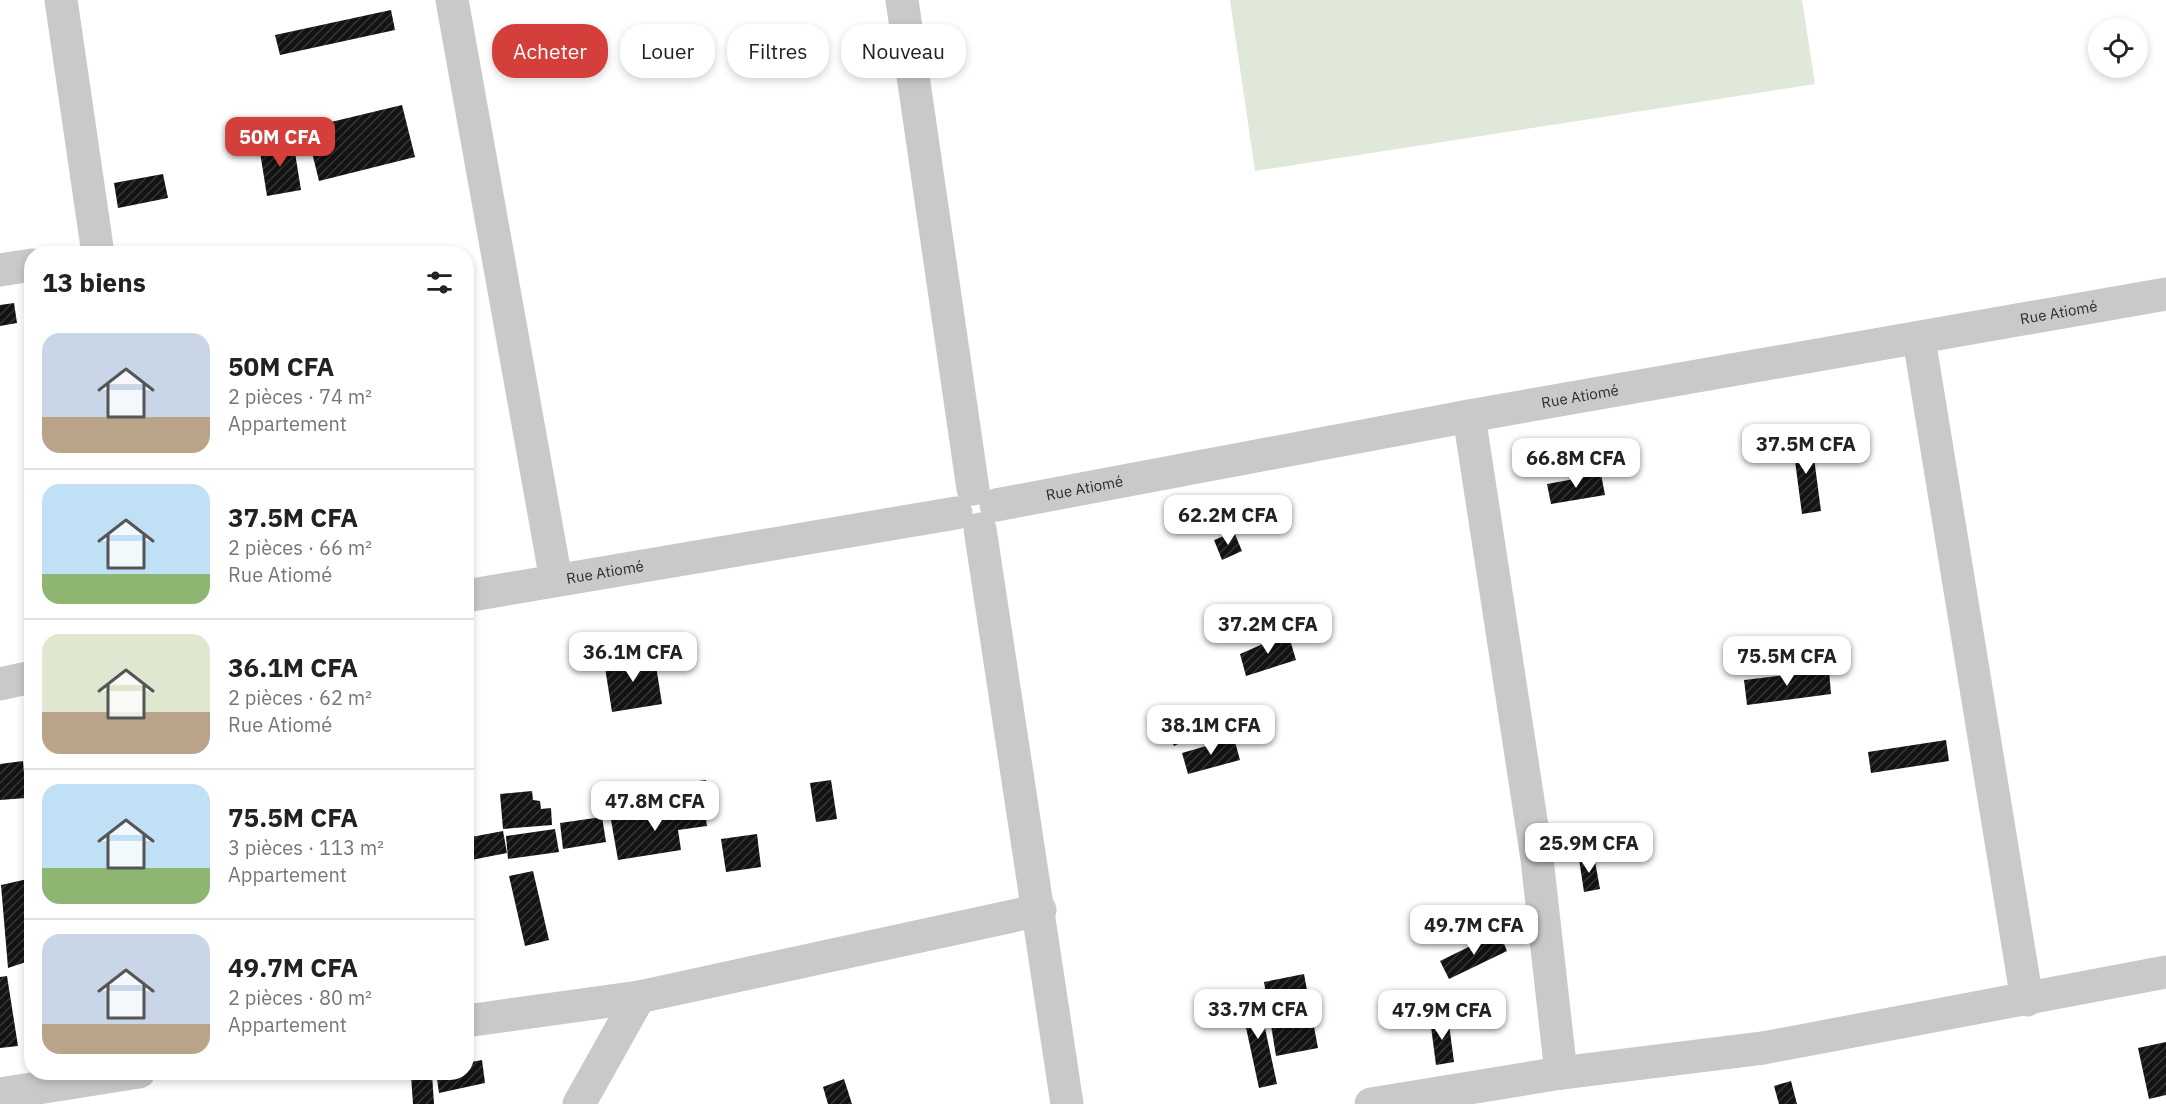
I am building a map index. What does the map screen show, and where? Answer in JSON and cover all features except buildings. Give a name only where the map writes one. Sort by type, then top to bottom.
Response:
[{"type":"street","points":[[61,0],[97,246]]},
{"type":"street","points":[[452,0],[556,580]]},
{"type":"street","points":[[902,0],[976,509],[1040,910],[1067,1104]]},
{"type":"street","points":[[0,270],[24,266]]},
{"type":"street","name":"Rue Atiomé","points":[[474,595],[976,509],[1469,416],[2166,294]]},
{"type":"street","points":[[1919,339],[2027,1000]]},
{"type":"street","points":[[1469,416],[1537,859],[1561,1073]]},
{"type":"street","points":[[0,684],[24,679]]},
{"type":"street","points":[[474,1020],[639,997],[1040,910]]},
{"type":"street","points":[[1371,1104],[1561,1073],[1764,1048],[2166,972]]},
{"type":"street","points":[[579,1104],[639,997]]},
{"type":"street","points":[[0,1094],[88,1080]]},
{"type":"shaded area","points":[[1230,0],[1802,0],[1815,84],[1255,171]]}]
